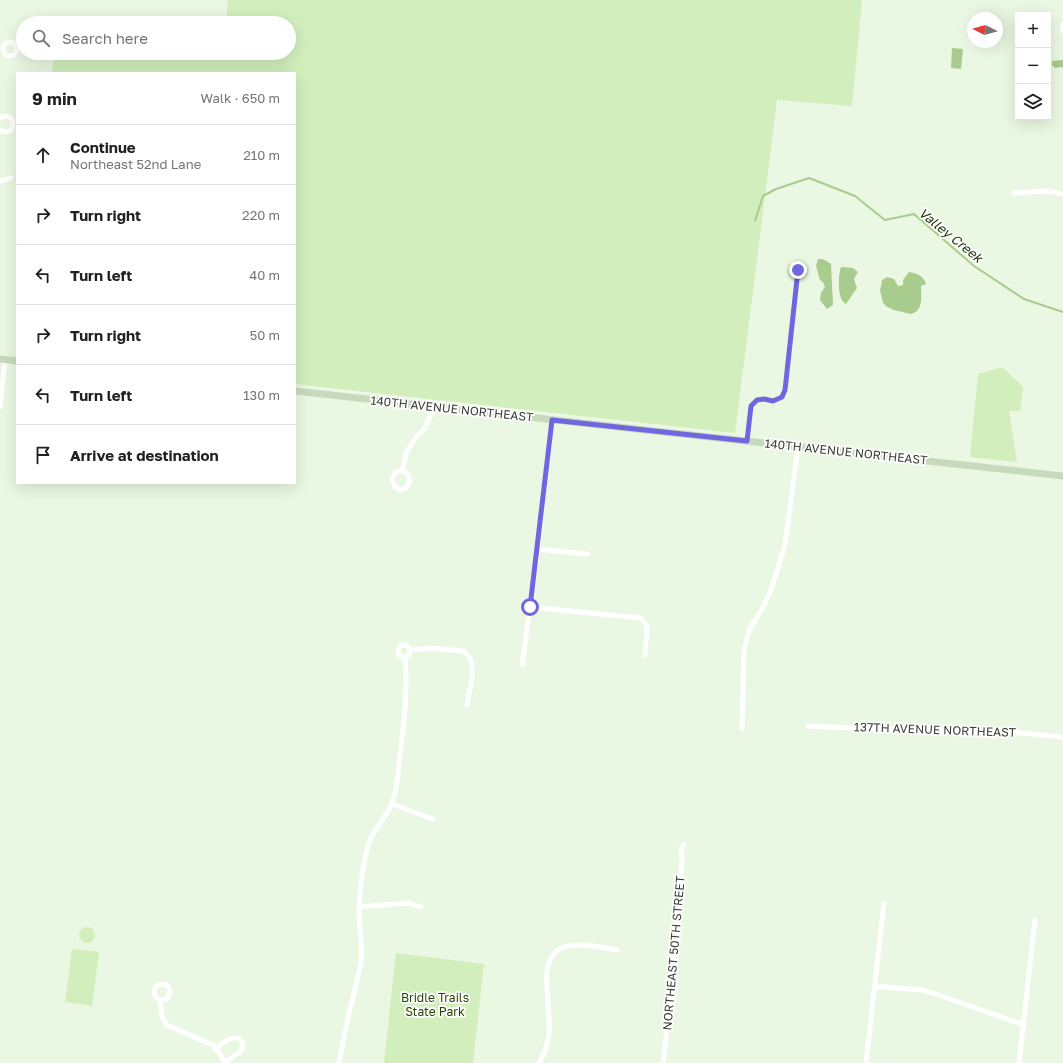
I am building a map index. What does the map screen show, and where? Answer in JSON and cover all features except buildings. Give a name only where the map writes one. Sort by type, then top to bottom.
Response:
[{"type":"street","points":[[1063,24],[1063,31]]},
{"type":"street","points":[[0,118],[3,116],[8,116],[12,120],[13,124],[9,131],[3,132],[0,130]]},
{"type":"street","points":[[0,181],[11,178]]},
{"type":"street","points":[[1014,194],[1047,191],[1063,194]]},
{"type":"street","points":[[747,441],[751,406],[757,400],[764,399],[773,401],[782,397],[785,390],[798,270],[793,263]]},
{"type":"street","points":[[0,407],[2,360],[16,361]]},
{"type":"street","name":"140TH AVENUE NORTHEAST","points":[[296,391],[1063,476]]},
{"type":"street","points":[[402,471],[407,451],[416,437],[425,428],[435,406]]},
{"type":"street","points":[[522,665],[538,549],[552,420]]},
{"type":"street","points":[[742,729],[745,645],[749,630],[761,611],[771,590],[785,545],[798,447]]},
{"type":"street","points":[[538,549],[587,554]]},
{"type":"street","points":[[530,607],[640,618],[646,624],[647,628],[645,655]]},
{"type":"street","points":[[405,658],[400,657],[398,653],[399,647],[405,645],[410,650]]},
{"type":"street","points":[[410,650],[430,648],[463,651],[470,658],[472,665],[472,678],[467,705]]},
{"type":"street","points":[[405,658],[409,656],[410,650]]},
{"type":"street","points":[[339,1063],[362,958],[359,907],[368,844],[373,831],[392,804],[396,790],[406,701],[407,680],[405,658]]},
{"type":"street","name":"137TH AVENUE NORTHEAST","points":[[808,726],[896,730],[1012,732],[1063,737]]},
{"type":"street","points":[[392,804],[433,819]]},
{"type":"street","name":"NORTHEAST 50TH STREET","points":[[663,1063],[676,951],[682,862],[681,848],[684,845]]},
{"type":"street","points":[[359,907],[408,903],[421,907]]},
{"type":"street","points":[[866,1063],[884,903]]},
{"type":"street","points":[[1019,1063],[1035,920]]},
{"type":"street","points":[[539,1063],[546,1048],[549,1035],[547,983],[548,970],[552,955],[558,949],[566,946],[601,947],[617,950]]},
{"type":"street","points":[[874,986],[921,990],[933,993],[1024,1025]]},
{"type":"street","points":[[160,1000],[162,1016],[167,1025],[213,1045],[221,1055],[224,1063],[240,1051],[243,1044],[241,1040],[233,1037],[216,1048]]},
{"type":"green space","points":[[228,0],[862,0],[852,106],[777,100],[735,433],[296,384],[296,72],[52,72],[53,60],[296,60],[296,16],[227,16]]},
{"type":"green space","points":[[1003,368],[1023,387],[1020,411],[1009,411],[1017,462],[970,457],[978,374]]},
{"type":"green space","points":[[84,927],[90,927],[95,932],[93,941],[90,943],[84,943],[79,938],[79,932]]},
{"type":"green space","points":[[72,949],[99,952],[92,1006],[65,1002]]},
{"type":"green space","name":"Bridle Trails State Park","points":[[396,953],[484,964],[473,1063],[384,1063]]},
{"type":"shaded area","points":[[952,48],[963,49],[961,69],[951,68]]},
{"type":"shaded area","points":[[1063,60],[1063,67],[1054,68],[1054,66],[1052,66],[1052,61]]},
{"type":"shaded area","points":[[818,259],[823,259],[831,264],[833,305],[827,309],[820,300],[821,293],[825,287],[823,282],[820,280],[816,266]]},
{"type":"shaded area","points":[[841,267],[853,268],[858,272],[854,279],[857,288],[846,304],[843,302],[840,293],[839,276]]},
{"type":"shaded area","points":[[909,272],[920,275],[926,284],[921,286],[921,303],[918,310],[911,314],[887,307],[883,303],[880,290],[881,281],[887,277],[894,279],[898,286],[903,285],[903,280]]},
{"type":"waterway","name":"Valley Creek","points":[[755,221],[763,196],[776,189],[809,178],[855,196],[885,220],[914,214],[974,266],[1024,299],[1063,312]]},
{"type":"route","points":[[530,607],[552,420],[747,441],[751,406],[757,400],[764,399],[773,401],[782,397],[785,390],[798,270]]}]
